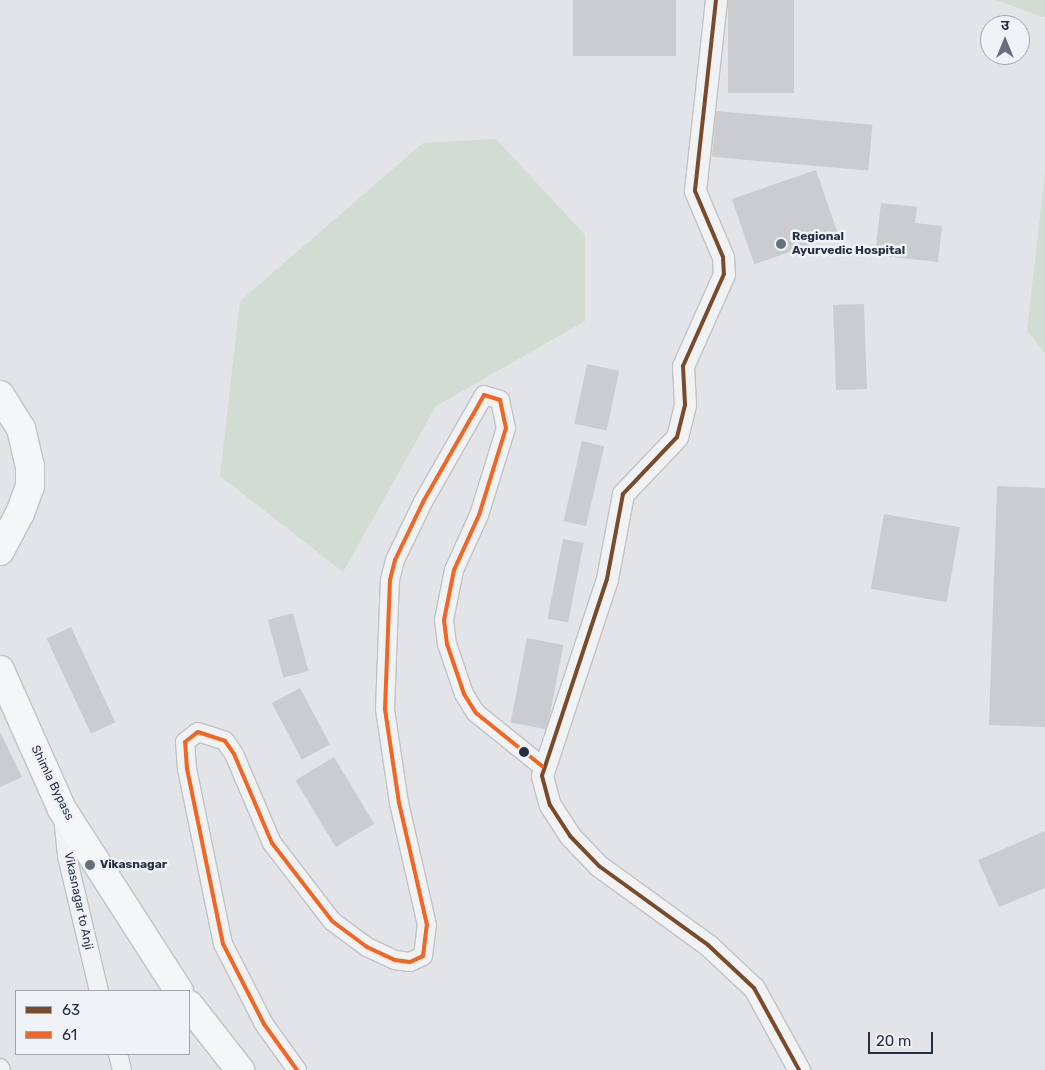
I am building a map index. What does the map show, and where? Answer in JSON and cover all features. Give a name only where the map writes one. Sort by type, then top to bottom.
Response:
[{"type":"highway","points":[[0,395],[21,428],[30,466],[30,486],[20,513],[0,551]]},
{"type":"highway","name":"Shimla Bypass","points":[[0,670],[62,809],[178,990]]},
{"type":"highway","points":[[190,1006],[240,1070]]},
{"type":"street","points":[[716,0],[695,191],[724,257],[724,274],[685,359],[685,405],[677,437],[623,494],[607,579],[542,766],[546,796],[570,836],[600,866],[708,945],[754,988],[799,1070]]},
{"type":"street","points":[[297,1070],[264,1024],[223,944],[186,769],[185,742],[198,732],[225,741],[234,754],[272,843],[332,921],[366,947],[395,960],[410,962],[424,956],[427,925],[399,803],[385,709],[390,580],[395,560],[422,502],[484,395],[500,400],[506,428],[479,515],[454,570],[444,620],[447,644],[464,694],[476,713],[542,766]]},
{"type":"street","name":"Vikasnagar to Anji","points":[[62,809],[67,856],[99,990]]},
{"type":"street","points":[[118,1055],[122,1070]]},
{"type":"shaded area","points":[[996,0],[1045,0],[1045,17],[1043,17]]},
{"type":"shaded area","points":[[496,139],[585,235],[585,321],[436,406],[343,572],[220,476],[240,301],[423,143]]},
{"type":"shaded area","points":[[1045,171],[1045,353],[1027,331]]},
{"type":"building","points":[[573,0],[676,0],[676,56],[573,56]]},
{"type":"building","points":[[728,0],[794,0],[794,93],[728,93]]},
{"type":"building","points":[[716,111],[872,125],[868,171],[712,157]]},
{"type":"building","points":[[816,170],[838,235],[754,264],[732,199]]},
{"type":"building","points":[[881,203],[917,207],[915,223],[942,226],[938,262],[875,255]]},
{"type":"building","points":[[864,304],[867,389],[836,390],[833,305]]},
{"type":"building","points":[[587,364],[619,371],[607,431],[574,424]]},
{"type":"building","points":[[582,441],[604,446],[586,526],[564,521]]},
{"type":"building","points":[[997,486],[1045,488],[1045,727],[989,725]]},
{"type":"building","points":[[884,514],[960,527],[947,602],[871,589]]},
{"type":"building","points":[[563,539],[584,543],[568,623],[548,619]]},
{"type":"building","points":[[293,613],[309,671],[283,678],[268,620]]},
{"type":"building","points":[[71,627],[115,722],[91,734],[47,638]]},
{"type":"building","points":[[527,638],[563,645],[547,729],[511,722]]},
{"type":"building","points":[[300,688],[330,745],[302,760],[272,703]]},
{"type":"building","points":[[0,732],[22,777],[0,787]]},
{"type":"building","points":[[334,757],[374,824],[336,847],[295,780]]},
{"type":"building","points":[[1045,831],[1045,888],[999,907],[978,860]]},
{"type":"transit line","name":"63","points":[[716,0],[695,191],[723,257],[724,274],[683,366],[685,405],[677,437],[623,494],[607,579],[542,776],[550,805],[570,836],[599,866],[708,945],[754,988],[799,1070]]},
{"type":"transit line","name":"61","points":[[297,1070],[264,1024],[223,944],[187,769],[185,742],[198,732],[225,741],[234,754],[272,843],[332,921],[367,947],[395,960],[410,962],[423,956],[427,925],[399,803],[385,709],[390,580],[395,560],[423,502],[484,395],[500,400],[506,428],[479,515],[454,570],[444,620],[447,644],[464,694],[476,713],[542,766]]},
{"type":"place","name":"Regional Ayurvedic Hospital","points":[[781,244]]},
{"type":"place","name":"Vikasnagar","points":[[90,865]]}]
